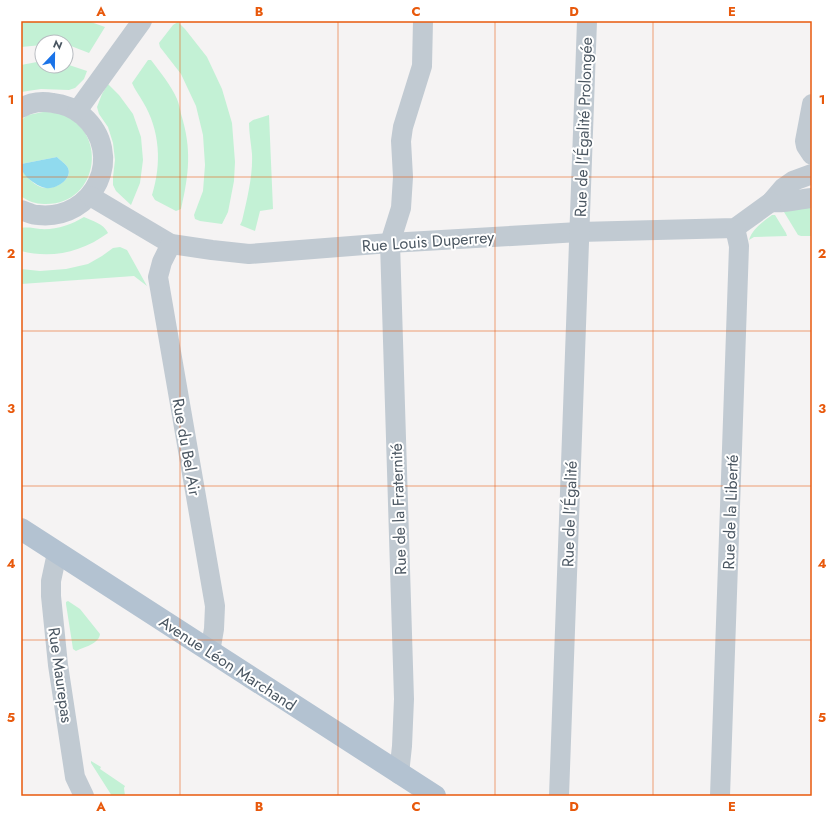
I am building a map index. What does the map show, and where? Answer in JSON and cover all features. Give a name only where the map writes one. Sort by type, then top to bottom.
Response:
[{"type":"main road","name":"Avenue Léon Marchand","points":[[21,529],[435,796]]},
{"type":"street","points":[[77,111],[142,21]]},
{"type":"street","name":"Rue de la Fraternité","points":[[399,774],[404,698],[390,243],[401,208],[403,177],[401,141],[403,127],[422,66],[423,21]]},
{"type":"street","name":"Rue de l'Égalité Prolongée","points":[[579,232],[587,21]]},
{"type":"street","points":[[21,108],[42,101],[60,103],[77,111],[91,123],[100,140],[104,159],[100,179],[90,196],[75,208],[57,215],[37,216],[21,210]]},
{"type":"street","points":[[812,104],[805,141],[806,146],[812,155]]},
{"type":"street","points":[[735,228],[771,202],[793,181],[812,174]]},
{"type":"street","name":"Rue Louis Duperrey","points":[[90,196],[171,244],[249,254],[390,243],[579,232],[735,228]]},
{"type":"street","points":[[771,202],[785,202],[812,198]]},
{"type":"street","name":"Rue de la Liberté","points":[[720,796],[739,254],[739,246],[735,228]]},
{"type":"street","name":"Rue de l'Égalité","points":[[558,796],[579,232]]},
{"type":"street","name":"Rue du Bel Air","points":[[171,244],[162,262],[158,277],[215,606],[214,629],[210,652]]},
{"type":"street","name":"Rue Maurepas","points":[[57,553],[51,596],[58,665],[75,777],[84,796]]},
{"type":"green space","points":[[21,21],[88,21],[105,27],[89,53],[74,47],[74,34],[34,34],[34,46],[21,47]]},
{"type":"green space","points":[[178,22],[207,57],[222,89],[232,123],[235,162],[234,181],[228,212],[222,224],[200,221],[195,219],[194,215],[203,191],[205,165],[203,135],[196,106],[181,74],[160,47],[159,43],[173,25]]},
{"type":"green space","points":[[148,60],[151,60],[175,94],[187,139],[188,162],[186,184],[181,209],[176,211],[155,200],[152,195],[157,171],[158,147],[149,113],[132,83]]},
{"type":"green space","points":[[34,63],[34,74],[74,74],[74,67],[87,71],[84,79],[75,88],[69,90],[41,89],[21,92],[21,65]]},
{"type":"green space","points":[[108,84],[119,95],[133,114],[141,137],[143,160],[140,183],[131,205],[116,191],[113,185],[115,160],[113,143],[108,127],[99,114],[97,107]]},
{"type":"green space","points":[[43,112],[58,113],[75,121],[86,134],[91,149],[92,165],[87,180],[77,193],[63,201],[44,204],[32,202],[21,196],[21,169],[35,184],[45,188],[54,187],[62,183],[66,180],[69,172],[68,168],[57,157],[21,164],[21,120],[28,115]]},
{"type":"green space","points":[[269,115],[273,209],[260,211],[255,231],[240,225],[248,196],[252,171],[249,123],[253,120]]},
{"type":"green space","points":[[812,206],[812,236],[798,235],[784,211]]},
{"type":"green space","points":[[772,215],[775,215],[787,236],[754,237],[749,240],[755,229]]},
{"type":"green space","points":[[84,217],[101,225],[108,233],[88,245],[66,252],[44,254],[21,251],[21,228],[58,228],[69,225]]},
{"type":"green space","points":[[120,247],[127,250],[147,286],[134,276],[21,284],[21,269],[40,271],[66,269],[88,264],[113,248]]},
{"type":"green space","points":[[68,601],[80,609],[100,634],[94,643],[76,651],[73,649],[66,604]]},
{"type":"green space","points":[[91,761],[125,786],[125,796],[112,796]]},
{"type":"water","points":[[57,157],[68,168],[69,172],[66,180],[54,187],[46,188],[37,185],[24,174],[22,170],[21,164]]}]
